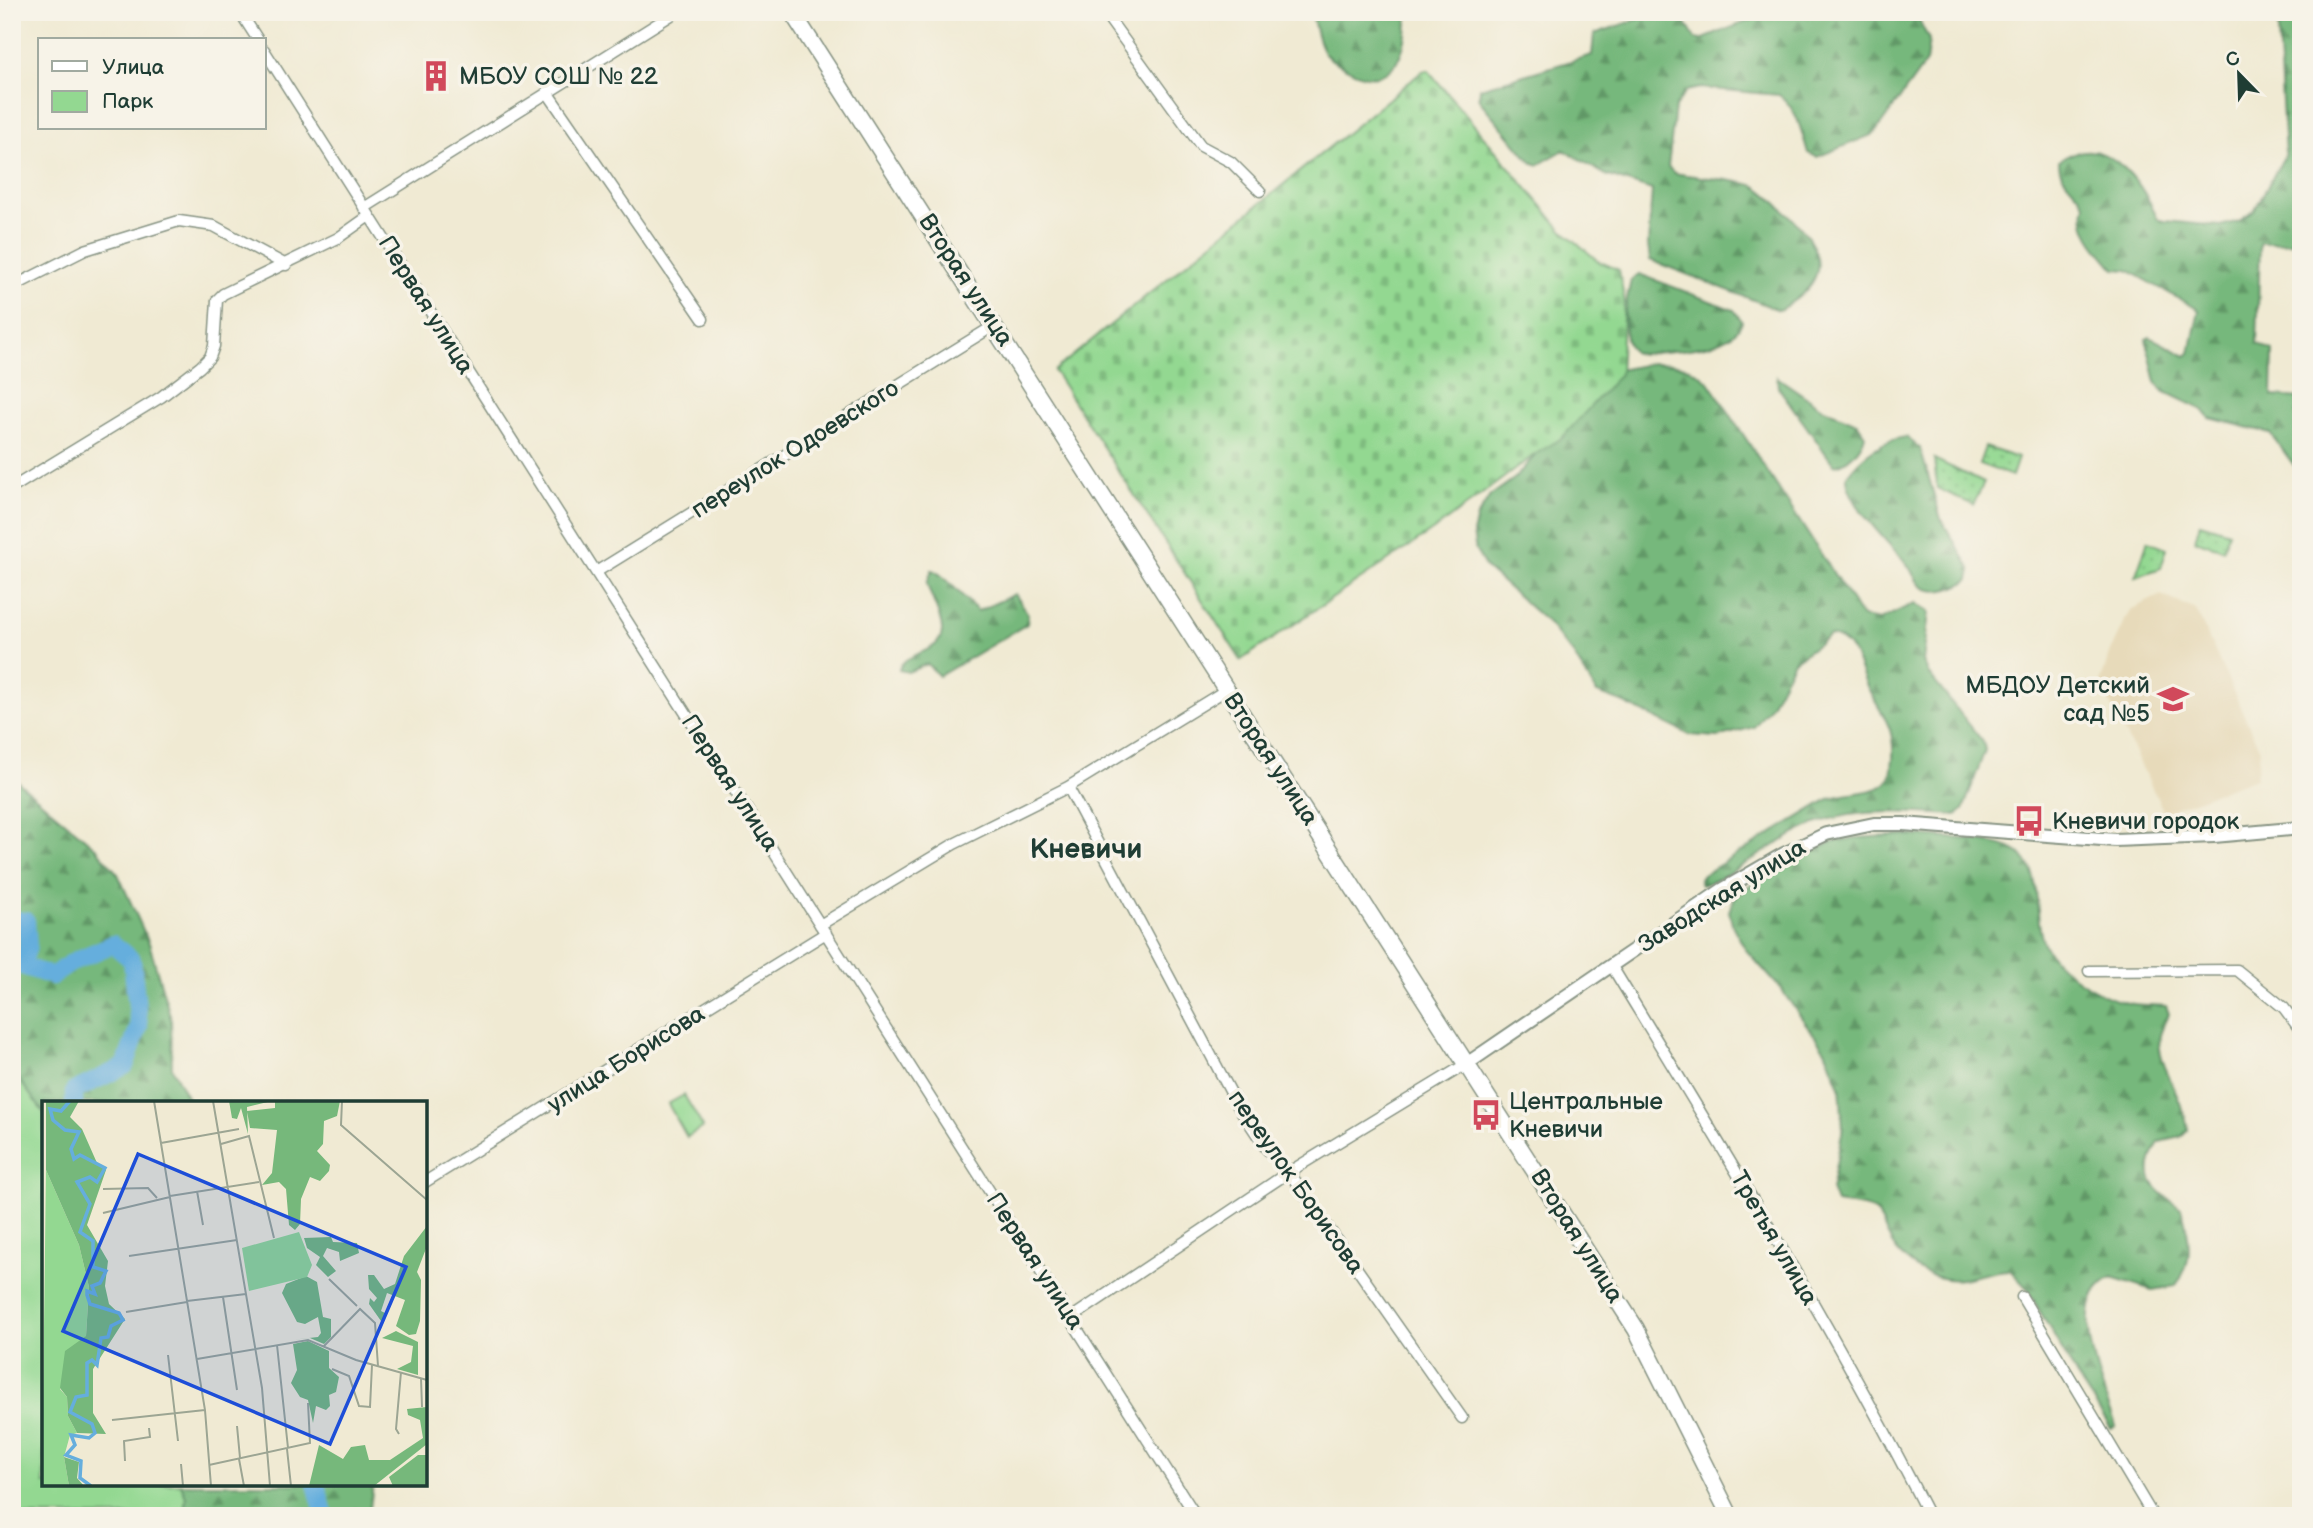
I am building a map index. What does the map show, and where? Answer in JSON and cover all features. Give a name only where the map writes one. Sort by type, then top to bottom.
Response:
[{"type":"main road","name":"Вторая улица","points":[[792,12],[1636,1329],[1730,1516]]},
{"type":"street","points":[[240,12],[257,38]]},
{"type":"street","points":[[12,488],[161,397],[200,368],[210,357],[214,346],[217,300],[338,237],[367,212],[547,92],[676,12]]},
{"type":"street","points":[[1104,12],[1201,146],[1231,162],[1260,191]]},
{"type":"street","name":"Первая улица","points":[[266,53],[1196,1516]]},
{"type":"street","points":[[547,92],[703,319]]},
{"type":"street","points":[[12,287],[85,250],[179,221],[199,221],[214,226],[286,265]]},
{"type":"street","name":"переулок Одоевского","points":[[596,572],[995,325]]},
{"type":"street","points":[[823,929],[954,844],[1068,787],[1226,690]]},
{"type":"street","name":"переулок Борисова","points":[[1068,787],[1238,1106],[1266,1148],[1289,1172],[1462,1418]]},
{"type":"street","name":"Заводская улица","points":[[1468,1063],[1722,890],[1784,854],[1826,834],[1849,828],[1903,824],[2115,840],[2214,836],[2301,828]]},
{"type":"street","name":"улица Борисова","points":[[427,1181],[823,929]]},
{"type":"street","name":"Третья улица","points":[[1611,965],[1771,1231],[1895,1448],[1929,1516]]},
{"type":"street","points":[[2089,971],[2237,970],[2284,1008],[2301,1031]]},
{"type":"street","points":[[1071,1318],[1289,1172],[1468,1063]]},
{"type":"street","points":[[2022,1297],[2153,1516]]},
{"type":"shaded area","name":"МБДОУ Детский сад №5","points":[[2161,595],[2196,610],[2260,750],[2256,778],[2164,812],[2100,683],[2114,643],[2130,610]]},
{"type":"green space","points":[[1312,12],[1407,12],[1405,41],[1401,54],[1387,72],[1376,76],[1363,75],[1348,69],[1325,54]]},
{"type":"green space","points":[[1659,12],[1680,12],[1695,39],[1701,40],[1770,12],[1915,12],[1929,40],[1926,62],[1874,134],[1817,157],[1808,153],[1795,114],[1779,95],[1700,88],[1686,91],[1675,107],[1668,167],[1674,173],[1755,186],[1788,214],[1811,242],[1818,266],[1815,278],[1808,289],[1779,310],[1650,260],[1648,245],[1652,190],[1606,175],[1564,150],[1538,165],[1531,162],[1479,100],[1480,88],[1592,55],[1594,34]]},
{"type":"green space","points":[[2277,12],[2301,12],[2301,242],[2260,243],[2257,343],[2273,351],[2272,396],[2301,398],[2301,466],[2296,468],[2270,433],[2210,418],[2203,410],[2163,391],[2156,382],[2146,339],[2150,337],[2186,356],[2190,353],[2199,310],[2128,270],[2115,269],[2091,240],[2084,223],[2085,205],[2062,174],[2059,161],[2076,153],[2092,151],[2106,155],[2132,176],[2158,219],[2164,221],[2221,226],[2239,221],[2254,211],[2285,155]]},
{"type":"green space","points":[[1428,70],[1561,229],[1598,261],[1619,270],[1624,298],[1620,374],[1562,438],[1534,455],[1438,527],[1241,660],[1054,371],[1423,71]]},
{"type":"green space","points":[[1639,274],[1734,310],[1742,321],[1736,331],[1713,344],[1666,352],[1633,352],[1628,345],[1624,317],[1631,280]]},
{"type":"green space","points":[[1653,363],[1683,366],[1709,382],[1862,617],[1880,620],[1915,603],[1929,612],[1923,661],[1928,673],[1983,742],[1985,750],[1963,810],[1957,815],[1878,812],[1839,817],[1802,830],[1723,876],[1701,885],[1699,880],[1703,875],[1829,799],[1870,791],[1889,779],[1893,758],[1892,736],[1850,648],[1837,638],[1829,636],[1794,661],[1771,705],[1754,727],[1718,737],[1690,735],[1597,693],[1573,654],[1547,622],[1486,568],[1476,551],[1473,533],[1477,517],[1490,496],[1515,478],[1609,372]]},
{"type":"green space","points":[[1777,377],[1822,408],[1857,423],[1865,435],[1861,445],[1844,462],[1834,465],[1778,387]]},
{"type":"green space","points":[[1906,437],[1920,448],[1941,519],[1971,570],[1969,580],[1949,589],[1938,591],[1920,585],[1907,564],[1861,510],[1848,486],[1847,475],[1865,455],[1880,445]]},
{"type":"green space","points":[[1985,447],[2018,458],[2012,476],[1979,464]]},
{"type":"green space","points":[[1934,459],[1984,483],[1973,505],[1937,488]]},
{"type":"green space","points":[[2200,523],[2229,532],[2223,549],[2195,540]]},
{"type":"green space","points":[[2148,541],[2167,548],[2161,568],[2135,577]]},
{"type":"green space","points":[[932,570],[948,581],[978,611],[1015,594],[1028,614],[1027,624],[939,676],[927,664],[908,672],[899,670],[907,659],[929,649],[940,639],[940,620],[927,583]]},
{"type":"green space","points":[[12,777],[95,847],[118,874],[149,943],[171,1019],[172,1068],[189,1101],[42,1101],[42,1110],[12,1070]]},
{"type":"green space","points":[[1910,835],[1993,843],[2016,851],[2025,858],[2031,868],[2043,941],[2057,961],[2079,980],[2105,995],[2133,1004],[2166,1006],[2169,1014],[2160,1035],[2159,1045],[2188,1130],[2181,1137],[2159,1142],[2153,1154],[2150,1173],[2156,1187],[2181,1208],[2187,1228],[2188,1258],[2186,1268],[2175,1286],[2152,1290],[2112,1277],[2098,1288],[2091,1304],[2091,1346],[2116,1426],[2111,1428],[2078,1378],[2026,1287],[2010,1270],[1954,1279],[1927,1274],[1910,1264],[1897,1250],[1874,1211],[1861,1206],[1836,1203],[1831,1190],[1843,1128],[1840,1086],[1825,1050],[1780,988],[1746,950],[1733,927],[1729,911],[1734,899],[1751,884],[1829,843],[1854,838]]},
{"type":"green space","points":[[12,1070],[42,1110],[42,1486],[182,1486],[186,1497],[184,1516],[12,1516]]},
{"type":"green space","points":[[684,1095],[703,1127],[687,1137],[668,1104]]},
{"type":"green space","points":[[182,1486],[373,1486],[369,1516],[184,1516],[186,1497]]},
{"type":"waterway","points":[[12,920],[26,921],[28,946],[22,966],[52,976],[74,961],[113,944],[132,960],[139,1026],[125,1066],[74,1091],[74,1101]]},
{"type":"waterway","points":[[317,1486],[325,1516]]},
{"type":"place","name":"МБОУ СОШ № 22","points":[[436,76]]},
{"type":"place","name":"МБДОУ Детский сад №5","points":[[2173,699]]},
{"type":"place","name":"Кневичи городок","points":[[2029,821]]},
{"type":"place","name":"Центральные Кневичи","points":[[1486,1115]]},
{"type":"district","name":"Кневичи","points":[[1086,849]]}]
